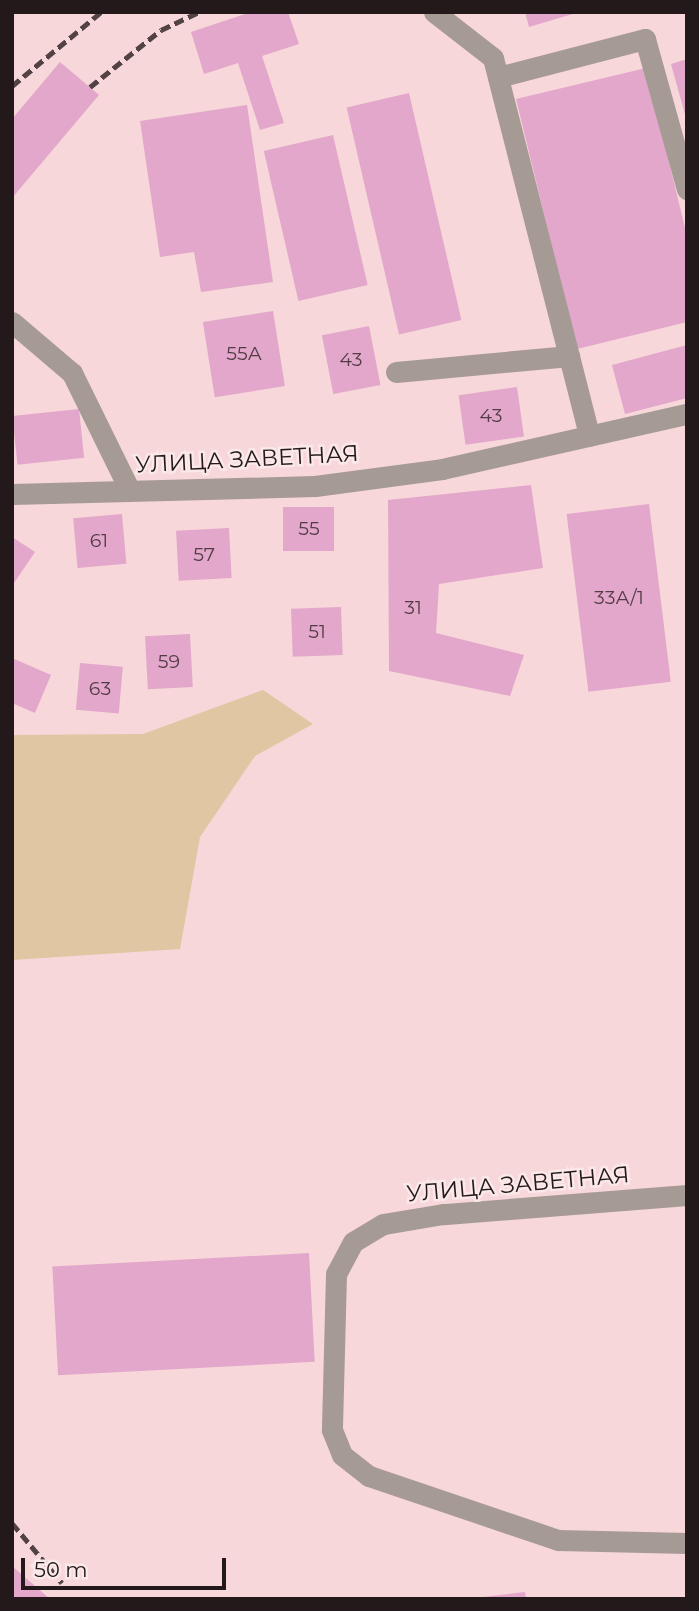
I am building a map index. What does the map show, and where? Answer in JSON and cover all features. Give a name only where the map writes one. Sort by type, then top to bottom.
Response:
[{"type":"street","points":[[434,12],[493,58],[589,436]]},
{"type":"street","points":[[498,77],[645,39],[687,189]]},
{"type":"street","points":[[12,322],[72,373],[130,491]]},
{"type":"street","points":[[396,372],[569,356]]},
{"type":"street","name":"УЛИЦА ЗАВЕТНАЯ","points":[[12,494],[315,486],[442,469],[687,414]]},
{"type":"street","name":"УЛИЦА ЗАВЕТНАЯ","points":[[687,1195],[443,1214],[383,1224],[353,1242],[336,1274],[332,1416],[342,1455],[369,1476],[558,1540],[687,1543]]},
{"type":"shaded area","points":[[263,690],[313,724],[255,756],[200,837],[180,949],[12,960],[12,735],[143,734]]},
{"type":"building","points":[[251,12],[288,12],[299,44],[262,56],[284,123],[260,130],[238,63],[204,74],[191,32]]},
{"type":"building","points":[[525,12],[576,12],[576,13],[529,27]]},
{"type":"building","points":[[687,59],[687,118],[686,118],[671,64]]},
{"type":"building","points":[[60,62],[99,95],[12,198],[12,119]]},
{"type":"building","points":[[646,68],[687,236],[687,322],[577,349],[516,99]]},
{"type":"building","points":[[409,93],[461,320],[399,334],[347,107]]},
{"type":"building","points":[[247,105],[273,282],[201,292],[194,252],[160,257],[140,121]]},
{"type":"building","points":[[333,135],[368,285],[298,301],[264,151]]},
{"type":"building","points":[[273,311],[285,386],[215,397],[203,322]]},
{"type":"building","points":[[369,326],[380,385],[333,394],[322,335]]},
{"type":"building","points":[[687,345],[687,398],[625,414],[612,365]]},
{"type":"building","points":[[517,387],[524,437],[466,445],[459,395]]},
{"type":"building","points":[[79,409],[84,458],[17,465],[12,416]]},
{"type":"building","points":[[531,485],[543,568],[439,584],[436,633],[524,655],[510,696],[389,671],[388,500]]},
{"type":"building","points":[[649,504],[671,682],[588,692],[567,514]]},
{"type":"building","points":[[283,507],[334,507],[334,551],[283,551]]},
{"type":"building","points":[[122,514],[126,564],[78,568],[73,518]]},
{"type":"building","points":[[229,528],[232,578],[179,581],[176,531]]},
{"type":"building","points":[[12,537],[35,552],[12,586]]},
{"type":"building","points":[[341,607],[343,655],[293,657],[291,609]]},
{"type":"building","points":[[190,634],[193,687],[148,689],[145,636]]},
{"type":"building","points":[[12,658],[51,675],[35,713],[12,703]]},
{"type":"building","points":[[80,663],[123,667],[119,714],[76,710]]},
{"type":"building","points":[[309,1253],[315,1362],[58,1375],[52,1266]]},
{"type":"building","points":[[12,1566],[50,1599],[12,1599]]},
{"type":"building","points":[[525,1592],[526,1599],[483,1599],[483,1597]]},
{"type":"railway","points":[[12,86],[101,12]]},
{"type":"railway","points":[[90,87],[161,30],[199,12]]},
{"type":"railway","points":[[12,1523],[62,1583]]}]
